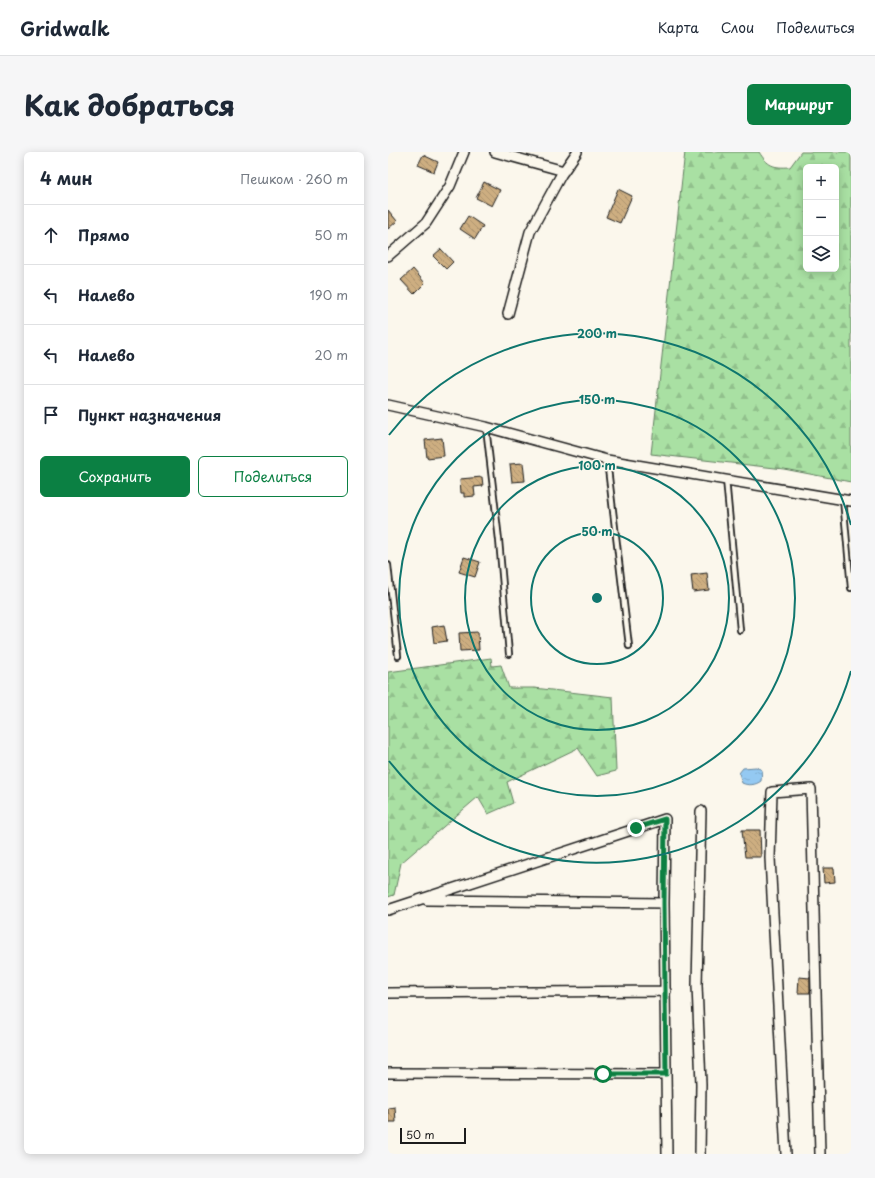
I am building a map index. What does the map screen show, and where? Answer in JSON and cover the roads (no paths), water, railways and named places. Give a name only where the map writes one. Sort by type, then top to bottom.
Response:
[{"type":"street","points":[[388,256],[426,223],[450,186],[464,152]]},
{"type":"street","points":[[495,152],[564,171]]},
{"type":"street","points":[[508,314],[530,232],[564,171],[577,152]]},
{"type":"street","points":[[388,405],[486,427],[607,460],[847,500]]},
{"type":"street","points":[[786,1154],[770,858],[772,792],[811,789],[820,1154]]},
{"type":"street","points":[[700,1154],[701,1084],[697,985],[701,810]]},
{"type":"street","points":[[388,910],[665,819],[664,903],[667,1154]]},
{"type":"street","points":[[420,900],[664,903]]},
{"type":"street","points":[[388,993],[666,991]]},
{"type":"street","points":[[388,1073],[666,1074]]},
{"type":"lane","points":[[486,427],[499,540],[509,654]]},
{"type":"lane","points":[[607,460],[629,646]]},
{"type":"lane","points":[[726,479],[740,630]]},
{"type":"lane","points":[[847,500],[851,588]]},
{"type":"lane","points":[[388,565],[398,656]]},
{"type":"water","points":[[756,767],[762,770],[761,781],[752,785],[742,783],[739,773],[743,768]]}]
